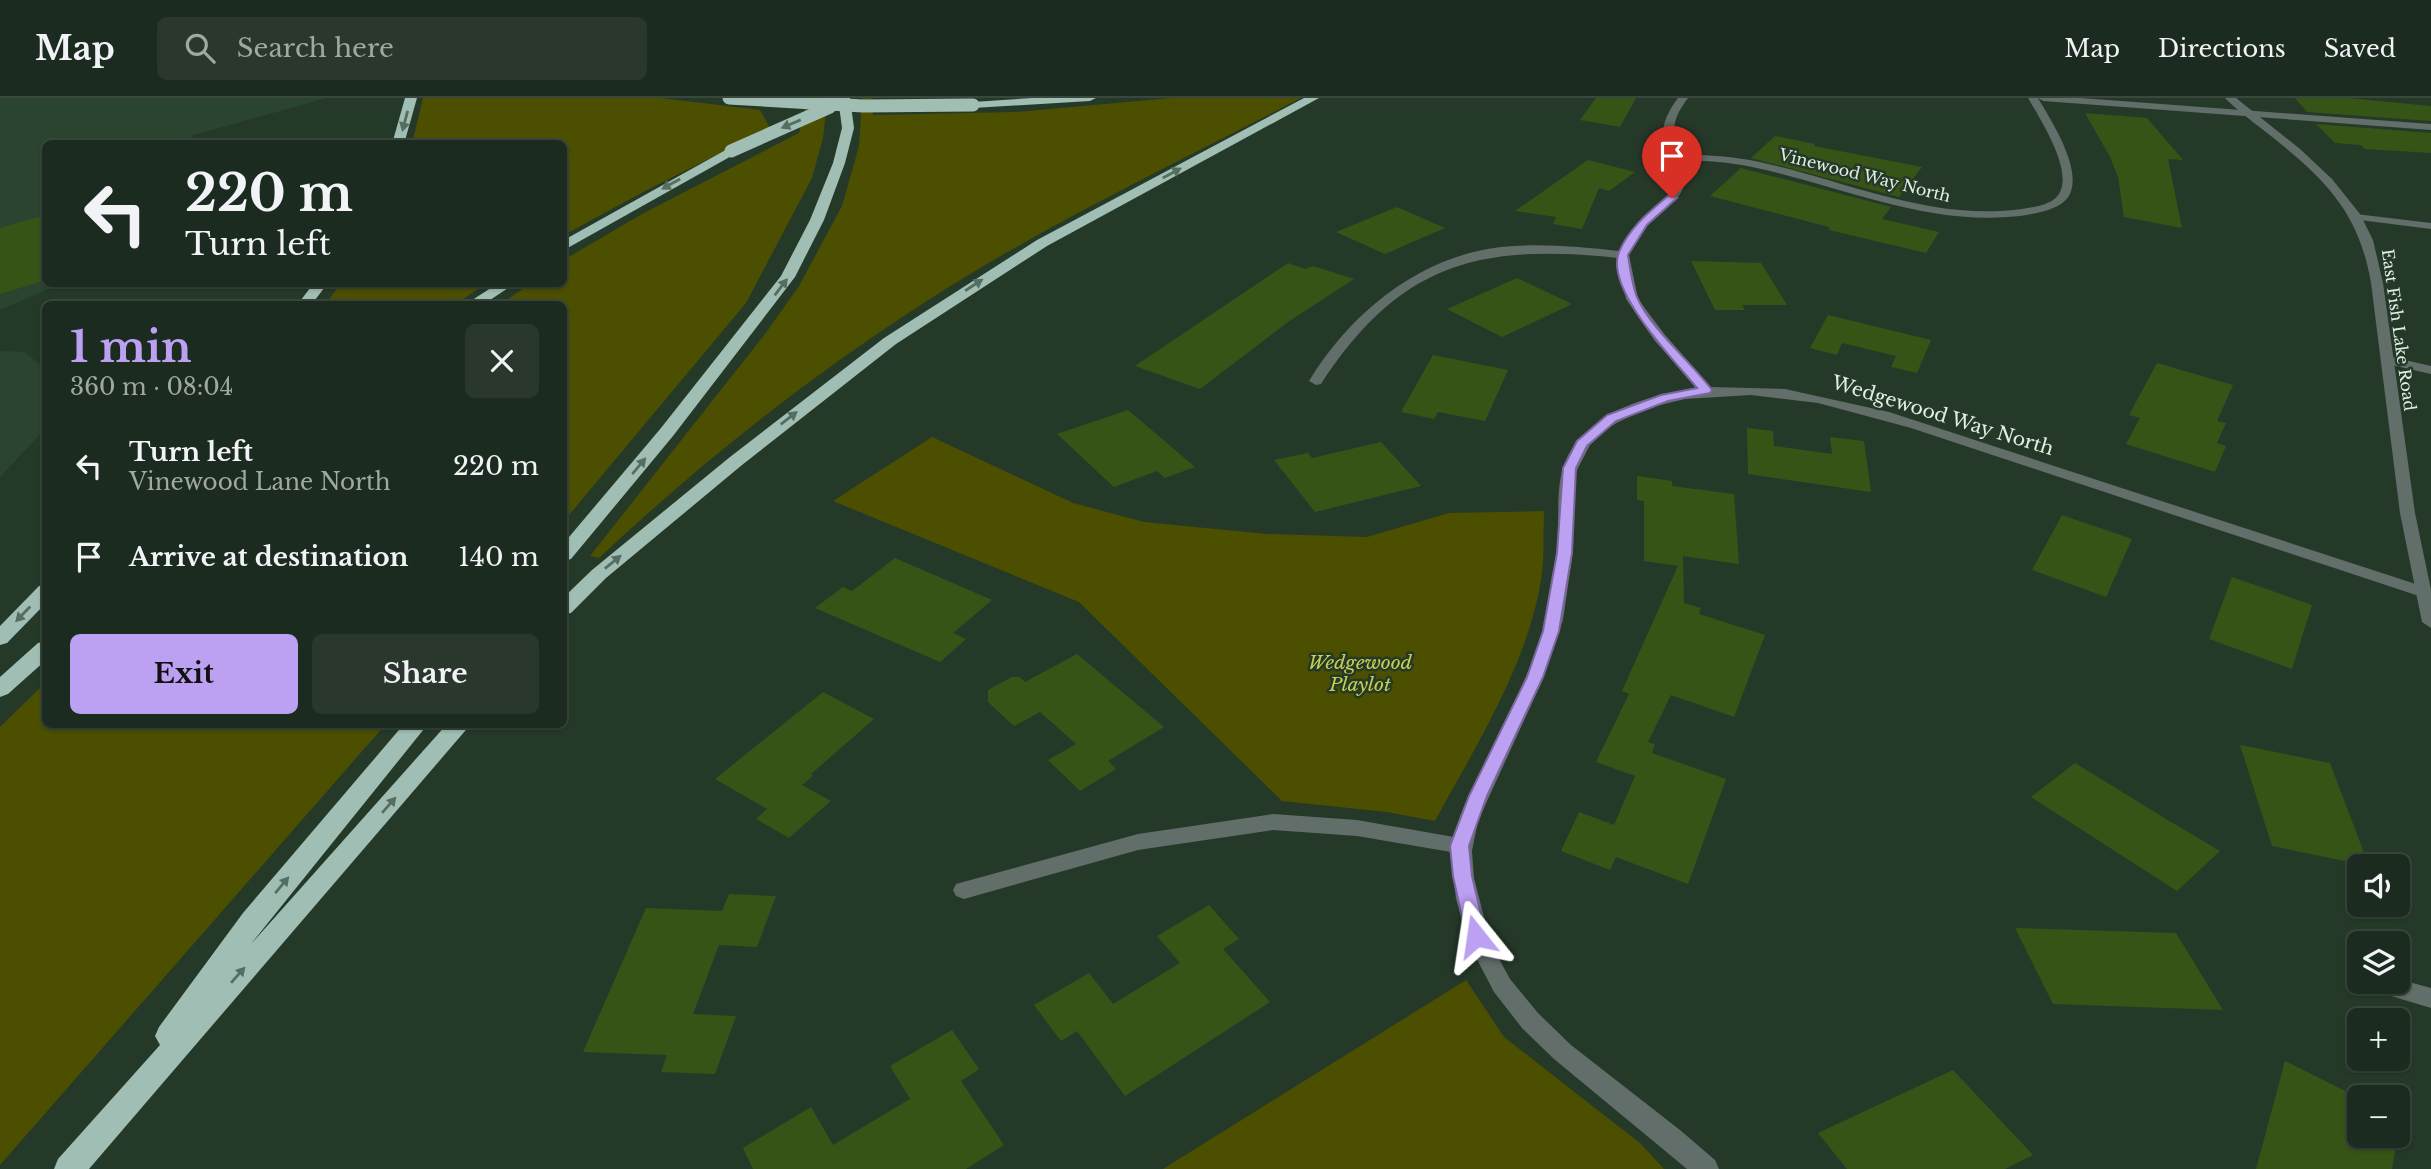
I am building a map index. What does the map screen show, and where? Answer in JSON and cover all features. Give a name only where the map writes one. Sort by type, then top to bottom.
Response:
[{"type":"highway","points":[[399,140],[411,98]]},
{"type":"highway","points":[[729,98],[863,106],[1090,98]]},
{"type":"highway","points":[[567,551],[667,432],[788,277],[817,220],[839,163],[848,128],[844,98]]},
{"type":"highway","points":[[567,244],[731,151],[852,98]]},
{"type":"highway","points":[[567,605],[599,574],[746,452],[890,341],[1042,243],[1312,98]]},
{"type":"highway","points":[[479,301],[502,287]]},
{"type":"highway","points":[[0,638],[42,595]]},
{"type":"highway","points":[[0,689],[42,652]]},
{"type":"highway","points":[[96,1137],[252,921],[414,728]]},
{"type":"highway","points":[[69,1169],[456,728]]},
{"type":"street","points":[[1683,98],[1667,123],[1668,140],[1681,181],[1672,198],[1644,223],[1623,255],[1632,299],[1660,338],[1706,390]]},
{"type":"street","name":"Vinewood Way North","points":[[1675,156],[1750,163],[1927,209],[1981,215],[2020,214],[2058,202],[2066,193],[2068,183],[2060,148],[2033,98]]},
{"type":"street","points":[[2043,98],[2431,127]]},
{"type":"street","name":"East Fish Lake Road","points":[[2230,98],[2331,185],[2356,217],[2370,247],[2388,360],[2409,532],[2431,622]]},
{"type":"street","points":[[2356,217],[2431,226]]},
{"type":"street","points":[[1316,381],[1334,349],[1371,313],[1407,284],[1431,270],[1460,259],[1513,249],[1558,248],[1623,255]]},
{"type":"street","points":[[2388,360],[2431,370]]},
{"type":"street","name":"Wedgewood Way North","points":[[1706,1169],[1659,1127],[1568,1059],[1520,1012],[1491,970],[1476,936],[1462,876],[1460,846],[1478,796],[1535,677],[1551,631],[1565,553],[1569,468],[1582,444],[1612,418],[1637,407],[1706,390],[1751,390],[1807,396],[1879,413],[2426,593]]},
{"type":"street","points":[[964,890],[1139,842],[1273,822],[1357,828],[1460,846]]},
{"type":"street","points":[[2410,992],[2431,998]]},
{"type":"shaded area","points":[[0,98],[327,98],[190,136],[196,140],[42,140],[42,287],[53,287],[0,310]]},
{"type":"shaded area","points":[[0,351],[24,352],[42,366],[42,432],[0,477]]},
{"type":"green space","points":[[423,98],[661,98],[760,110],[770,128],[567,233],[567,140],[413,140]]},
{"type":"green space","points":[[862,98],[872,98],[873,115],[1017,112],[1171,98],[1301,98],[1059,223],[919,306],[753,425],[599,558],[590,556],[765,334],[799,286],[842,206],[859,146]]},
{"type":"green space","points":[[807,100],[827,101],[823,138],[812,178],[746,303],[567,517],[567,301],[505,301],[526,287],[567,287],[567,258],[642,214],[799,133]]},
{"type":"green space","points":[[338,287],[481,287],[460,301],[328,301]]},
{"type":"green space","name":"Wedgewood Playlot","points":[[932,437],[1073,503],[1144,522],[1267,534],[1367,537],[1449,513],[1544,511],[1541,581],[1521,652],[1496,709],[1435,821],[1387,812],[1282,801],[1079,602],[833,501]]},
{"type":"green space","points":[[42,686],[42,728],[382,728],[0,1165],[0,727]]},
{"type":"green space","points":[[1466,980],[1504,1037],[1641,1144],[1664,1169],[1163,1169]]},
{"type":"building","points":[[1596,98],[1636,98],[1620,127],[1580,120]]},
{"type":"building","points":[[2295,98],[2347,98],[2431,106],[2431,121],[2307,112]]},
{"type":"building","points":[[2085,113],[2147,118],[2183,160],[2168,159],[2182,228],[2124,217],[2118,177]]},
{"type":"building","points":[[2316,124],[2431,133],[2431,153],[2365,149],[2361,145],[2335,143]]},
{"type":"building","points":[[1775,136],[1922,167],[1899,197],[1751,158]]},
{"type":"building","points":[[1588,160],[1635,172],[1609,191],[1599,188],[1582,229],[1553,224],[1556,217],[1515,211]]},
{"type":"building","points":[[1741,168],[1891,207],[1882,219],[1939,232],[1926,253],[1829,230],[1829,227],[1710,196]]},
{"type":"building","points":[[1397,207],[1445,228],[1385,254],[1336,232]]},
{"type":"building","points":[[42,216],[42,281],[0,294],[0,228]]},
{"type":"building","points":[[1691,261],[1761,263],[1787,305],[1742,305],[1745,310],[1715,310]]},
{"type":"building","points":[[1288,263],[1305,269],[1313,266],[1354,279],[1288,322],[1200,389],[1135,366]]},
{"type":"building","points":[[1517,278],[1572,304],[1502,337],[1447,309]]},
{"type":"building","points":[[1828,315],[1931,340],[1917,373],[1891,367],[1896,356],[1842,343],[1837,355],[1810,348]]},
{"type":"building","points":[[1433,355],[1508,370],[1485,421],[1438,412],[1434,419],[1401,412]]},
{"type":"building","points":[[2157,363],[2233,385],[2217,421],[2226,423],[2217,443],[2226,446],[2215,472],[2126,444],[2140,418],[2129,415]]},
{"type":"building","points":[[1128,410],[1195,467],[1165,478],[1157,471],[1114,487],[1057,434]]},
{"type":"building","points":[[1747,428],[1773,431],[1774,446],[1832,454],[1830,437],[1864,441],[1871,492],[1748,474]]},
{"type":"building","points":[[1381,442],[1421,486],[1315,512],[1274,460],[1308,453],[1312,458]]},
{"type":"building","points":[[1637,476],[1672,481],[1672,486],[1734,494],[1739,564],[1683,556],[1684,603],[1701,608],[1699,614],[1765,635],[1734,717],[1671,695],[1648,742],[1655,744],[1652,753],[1726,779],[1688,884],[1616,857],[1610,870],[1561,851],[1579,812],[1614,825],[1635,776],[1596,762],[1629,694],[1622,691],[1678,566],[1644,561],[1644,501],[1637,500]]},
{"type":"building","points":[[2062,515],[2132,539],[2106,597],[2032,570]]},
{"type":"building","points":[[895,558],[992,600],[953,633],[966,639],[940,662],[815,608],[843,587],[852,591]]},
{"type":"building","points":[[2232,577],[2312,605],[2292,669],[2209,639]]},
{"type":"building","points":[[1077,654],[1164,727],[1108,761],[1116,769],[1080,791],[1048,760],[1076,744],[1040,712],[1014,726],[988,702],[988,690],[1012,677],[1019,677],[1025,682]]},
{"type":"building","points":[[823,692],[874,719],[802,785],[831,801],[789,838],[756,819],[767,809],[715,779]]},
{"type":"building","points":[[2240,745],[2330,763],[2364,854],[2347,854],[2347,861],[2272,846]]},
{"type":"building","points":[[2075,763],[2220,851],[2177,891],[2031,797]]},
{"type":"building","points":[[729,894],[776,896],[757,947],[719,945],[693,1014],[736,1016],[715,1074],[661,1072],[667,1055],[583,1052],[646,908],[722,911]]},
{"type":"building","points":[[1209,905],[1239,939],[1223,949],[1270,1002],[1125,1096],[1077,1031],[1061,1041],[1034,1005],[1089,973],[1113,1004],[1180,963],[1157,936]]},
{"type":"building","points":[[2015,928],[2176,933],[2223,1010],[2053,1004]]},
{"type":"building","points":[[952,1030],[979,1069],[961,1081],[1004,1145],[966,1169],[753,1169],[743,1148],[811,1107],[833,1145],[910,1099],[890,1066]]},
{"type":"building","points":[[2285,1061],[2347,1092],[2347,1148],[2396,1148],[2392,1169],[2256,1169]]},
{"type":"building","points":[[1953,1070],[2033,1155],[2005,1169],[1847,1169],[1818,1133]]},
{"type":"route","points":[[1476,936],[1462,876],[1460,846],[1478,796],[1535,677],[1551,631],[1565,553],[1569,468],[1582,444],[1612,418],[1665,398],[1706,390],[1645,318],[1632,299],[1626,276],[1623,255],[1632,238],[1644,223],[1672,198]]}]
